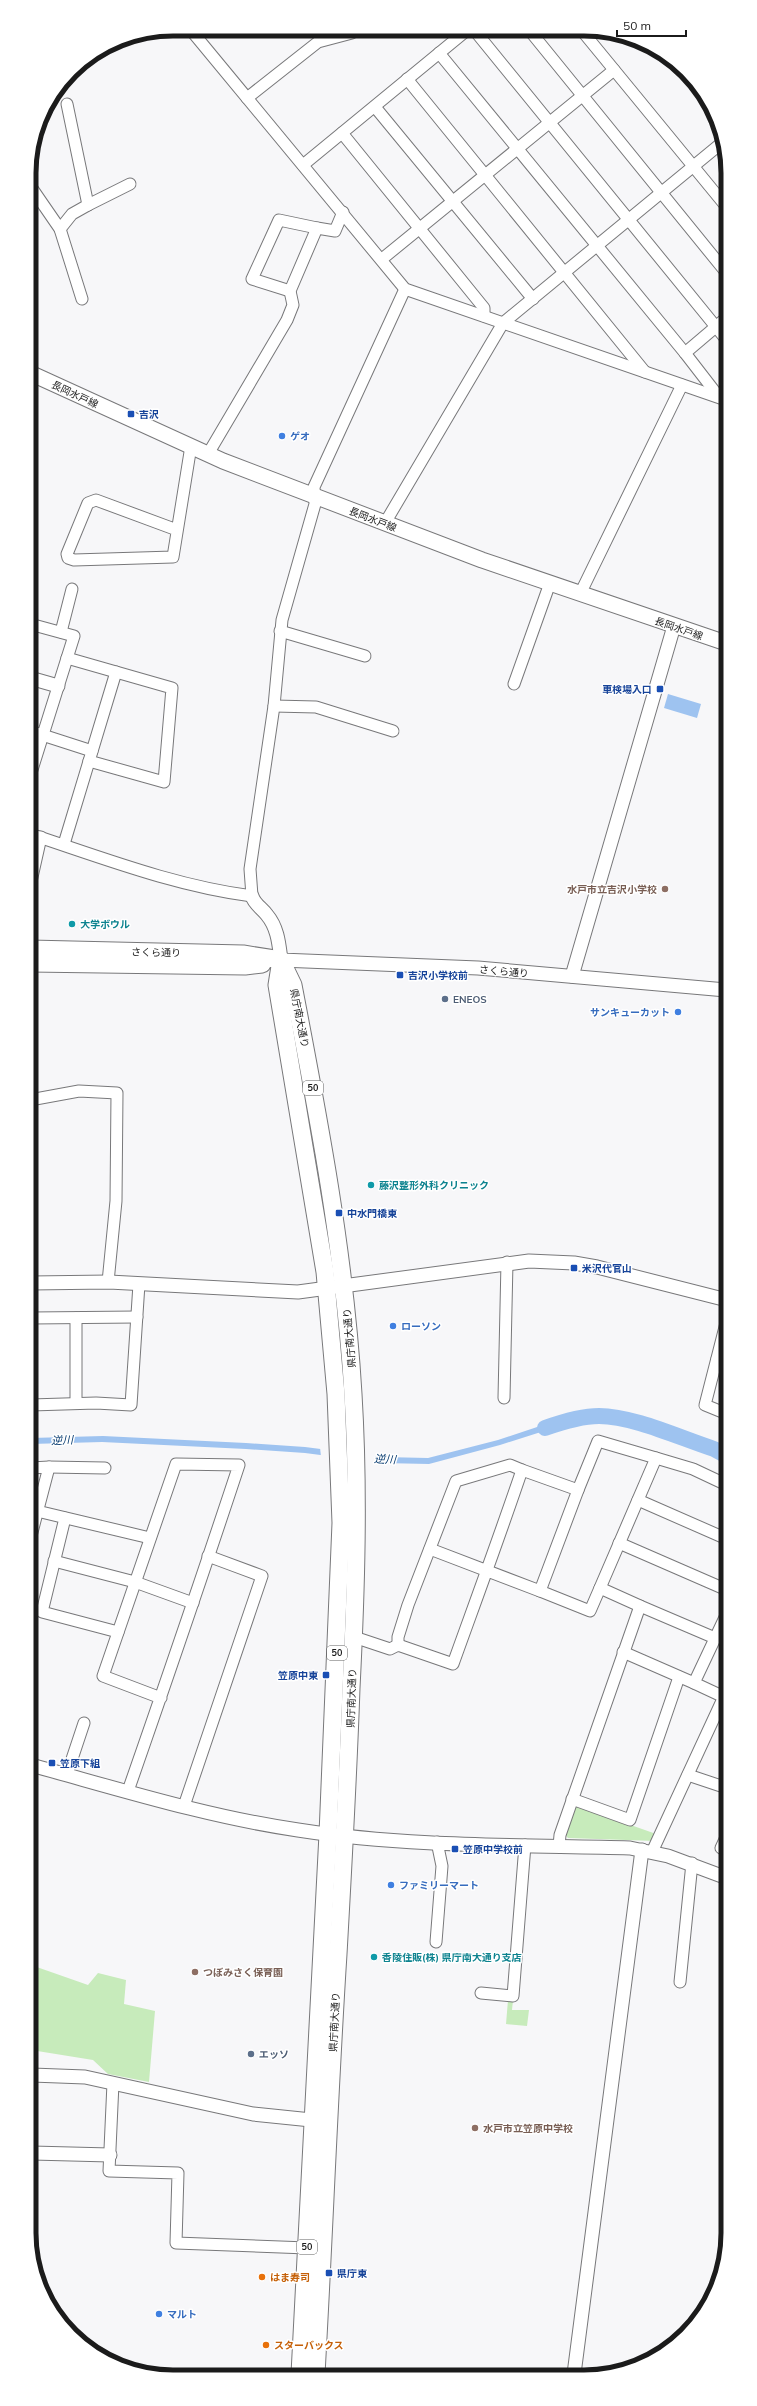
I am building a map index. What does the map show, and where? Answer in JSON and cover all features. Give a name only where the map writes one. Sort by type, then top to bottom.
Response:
[{"type":"main road","name":"長岡水戸線","points":[[36,376],[208,454],[314,496],[580,594],[721,642]]},
{"type":"main road","name":"さくら通り","points":[[36,949],[243,954],[282,960]]},
{"type":"main road","name":"さくら通り","points":[[36,963],[245,966],[282,960]]},
{"type":"main road","name":"県庁南大通り","points":[[282,960],[293,985],[330,1184],[344,1287],[356,1472],[354,1637],[345,1836],[320,2121],[307,2248],[300,2370]]},
{"type":"main road","name":"県庁南大通り","points":[[282,960],[277,985],[327,1289],[339,1472],[340,1565],[328,1834],[320,2121],[316,2370]]},
{"type":"street","points":[[196,36],[382,259],[405,289],[721,399]]},
{"type":"street","points":[[247,98],[318,42],[341,36]]},
{"type":"street","points":[[303,165],[460,36]]},
{"type":"street","points":[[479,36],[630,219],[721,332]]},
{"type":"street","points":[[534,36],[721,266]]},
{"type":"street","points":[[586,36],[721,200]]},
{"type":"street","points":[[439,53],[598,245],[721,398]]},
{"type":"street","points":[[382,259],[614,70]]},
{"type":"street","points":[[407,79],[645,372]]},
{"type":"street","points":[[67,104],[88,205]]},
{"type":"street","points":[[375,107],[533,299]]},
{"type":"street","points":[[342,133],[484,308],[484,316]]},
{"type":"street","points":[[386,523],[503,323],[718,146]]},
{"type":"street","points":[[60,229],[72,214],[130,184]]},
{"type":"street","points":[[36,194],[60,229],[82,299]]},
{"type":"street","points":[[290,291],[252,280],[279,220],[335,231],[343,212]]},
{"type":"street","points":[[208,454],[287,320],[293,305],[290,291],[317,228]]},
{"type":"street","points":[[282,960],[278,937],[272,923],[255,904],[252,896],[250,869],[274,706],[280,631],[284,607],[314,504],[314,487],[405,289]]},
{"type":"street","points":[[684,353],[721,323]]},
{"type":"street","points":[[580,594],[682,385]]},
{"type":"street","points":[[176,530],[96,500],[88,503],[67,554],[68,558],[74,560],[173,556],[176,530],[191,446]]},
{"type":"street","points":[[514,684],[550,583]]},
{"type":"street","points":[[61,632],[72,589]]},
{"type":"street","points":[[36,626],[74,636],[36,757]]},
{"type":"street","points":[[572,976],[674,626]]},
{"type":"street","points":[[280,631],[365,656]]},
{"type":"street","points":[[36,733],[91,756],[164,782],[172,688],[67,658]]},
{"type":"street","points":[[64,844],[116,672]]},
{"type":"street","points":[[36,680],[58,686]]},
{"type":"street","points":[[274,706],[316,707],[393,731]]},
{"type":"street","points":[[36,836],[164,878],[219,892],[252,896]]},
{"type":"street","points":[[36,859],[41,837]]},
{"type":"street","name":"さくら通り","points":[[282,960],[425,965],[721,990]]},
{"type":"street","points":[[36,1099],[78,1091],[117,1094],[116,1201],[108,1282]]},
{"type":"street","points":[[504,1398],[507,1262]]},
{"type":"street","points":[[36,1283],[108,1282],[276,1292],[344,1287],[507,1262],[554,1262],[597,1267],[721,1298]]},
{"type":"street","points":[[36,1405],[76,1403],[131,1405],[139,1284]]},
{"type":"street","points":[[36,1318],[137,1317]]},
{"type":"street","points":[[76,1318],[76,1403]]},
{"type":"street","points":[[721,1363],[705,1405],[721,1412]]},
{"type":"street","points":[[540,1591],[598,1441],[693,1468],[721,1483]]},
{"type":"street","points":[[430,1550],[487,1570],[590,1611],[656,1458]]},
{"type":"street","points":[[128,1791],[161,1698],[239,1465],[176,1464],[103,1676],[161,1698]]},
{"type":"street","points":[[398,1645],[398,1637],[408,1605],[456,1481],[510,1465],[578,1490]]},
{"type":"street","points":[[36,1518],[49,1467]]},
{"type":"street","points":[[36,1468],[105,1468]]},
{"type":"street","points":[[354,1637],[390,1649],[398,1645],[453,1664],[522,1470]]},
{"type":"street","points":[[638,1500],[721,1536]]},
{"type":"street","points":[[38,1511],[150,1538]]},
{"type":"street","points":[[65,1518],[42,1612],[118,1632]]},
{"type":"street","points":[[619,1543],[721,1587]]},
{"type":"street","points":[[184,1806],[262,1576],[208,1556]]},
{"type":"street","points":[[54,1561],[135,1582],[193,1603]]},
{"type":"street","points":[[600,1588],[715,1638]]},
{"type":"street","points":[[559,1846],[560,1835],[572,1799],[640,1606]]},
{"type":"street","points":[[694,1683],[721,1626]]},
{"type":"street","points":[[623,1652],[694,1683],[721,1691]]},
{"type":"street","points":[[572,1799],[630,1820],[679,1677]]},
{"type":"street","points":[[575,2370],[647,1851],[688,1775],[721,1703]]},
{"type":"street","points":[[67,1774],[84,1723]]},
{"type":"street","points":[[36,1766],[184,1806],[258,1824],[345,1836],[437,1842],[559,1846],[647,1851],[692,1863],[721,1875]]},
{"type":"street","points":[[688,1775],[721,1786]]},
{"type":"street","points":[[436,1942],[442,1866],[437,1842]]},
{"type":"street","points":[[481,1993],[513,1996],[526,1845]]},
{"type":"street","points":[[680,1982],[692,1863]]},
{"type":"street","points":[[36,2075],[85,2077],[253,2114],[320,2121]]},
{"type":"street","points":[[113,2083],[109,2171],[178,2173],[176,2243],[307,2248]]},
{"type":"street","points":[[36,2153],[110,2155]]},
{"type":"green space","points":[[577,1806],[659,1835],[655,1841],[568,1838],[564,1834],[573,1807]]},
{"type":"green space","points":[[36,1967],[88,1985],[98,1973],[126,1980],[124,2004],[155,2011],[149,2082],[108,2074],[93,2060],[36,2051]]},
{"type":"green space","points":[[508,2000],[513,2000],[512,2010],[529,2010],[527,2026],[506,2024]]},
{"type":"water","points":[[668,694],[701,704],[697,718],[664,708]]},
{"type":"water","points":[[564,1418],[566,1424],[500,1445],[429,1464],[382,1463],[305,1453],[246,1449],[102,1442],[36,1444],[36,1438],[103,1436],[246,1443],[305,1447],[383,1457],[428,1458],[498,1440]]},
{"type":"pier","points":[[320,1447],[375,1454],[376,1464],[321,1457]]},
{"type":"waterway","name":"逆川","points":[[545,1428],[578,1418],[599,1416],[612,1417],[656,1428],[721,1453]]},
{"type":"place","name":"吉沢","points":[[131,414]]},
{"type":"place","name":"ゲオ","points":[[282,436]]},
{"type":"place","name":"車検場入口","points":[[660,689]]},
{"type":"place","name":"水戸市立吉沢小学校","points":[[665,889]]},
{"type":"place","name":"大学ボウル","points":[[72,924]]},
{"type":"place","name":"吉沢小学校前","points":[[400,975]]},
{"type":"place","name":"ENEOS","points":[[445,999]]},
{"type":"place","name":"サンキューカット","points":[[678,1012]]},
{"type":"place","name":"藤沢整形外科クリニック","points":[[371,1185]]},
{"type":"place","name":"中水門橋東","points":[[339,1213]]},
{"type":"place","name":"米沢代官山","points":[[574,1268]]},
{"type":"place","name":"ローソン","points":[[393,1326]]},
{"type":"place","name":"笠原中東","points":[[326,1675]]},
{"type":"place","name":"笠原下組","points":[[52,1763]]},
{"type":"place","name":"笠原中学校前","points":[[455,1849]]},
{"type":"place","name":"ファミリーマート","points":[[391,1885]]},
{"type":"place","name":"香陵住販(株) 県庁南大通り支店","points":[[374,1957]]},
{"type":"place","name":"つぼみさく保育園","points":[[195,1972]]},
{"type":"place","name":"エッソ","points":[[251,2054]]},
{"type":"place","name":"水戸市立笠原中学校","points":[[475,2128]]},
{"type":"place","name":"県庁東","points":[[329,2273]]},
{"type":"place","name":"はま寿司","points":[[262,2277]]},
{"type":"place","name":"マルト","points":[[159,2314]]},
{"type":"place","name":"スターバックス","points":[[266,2345]]}]
